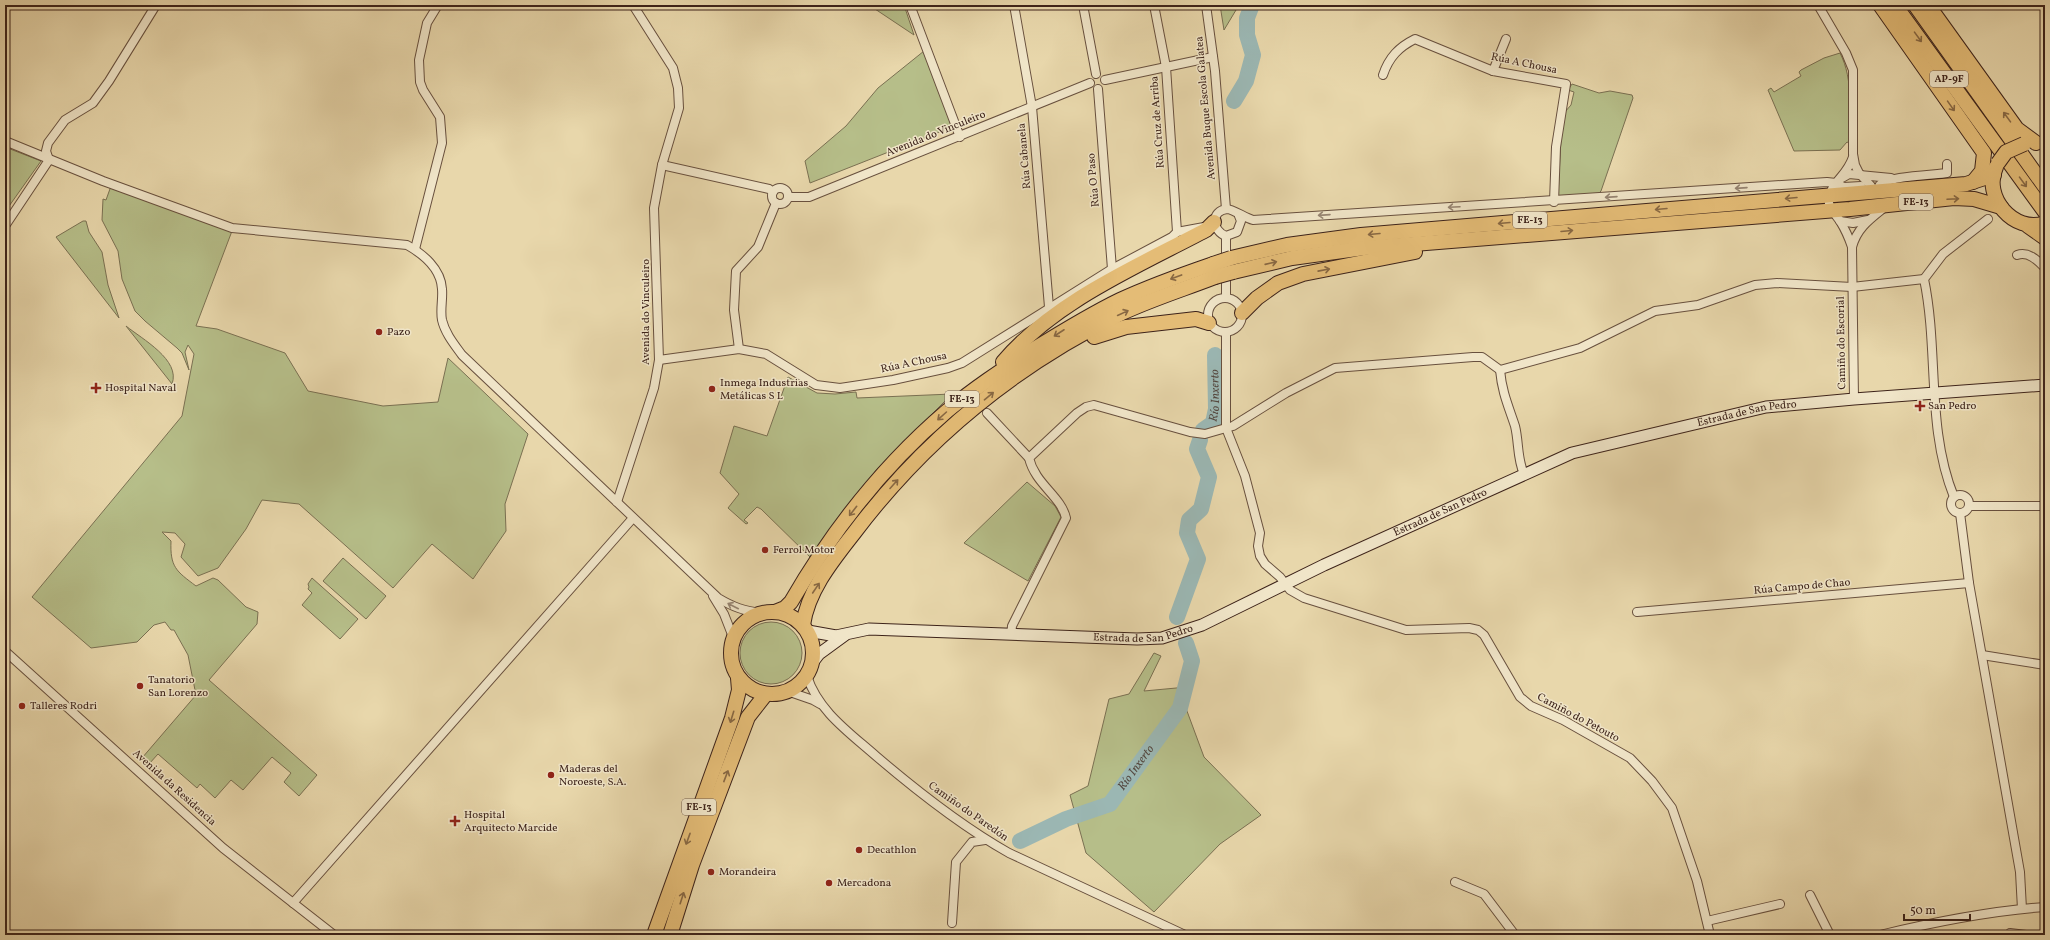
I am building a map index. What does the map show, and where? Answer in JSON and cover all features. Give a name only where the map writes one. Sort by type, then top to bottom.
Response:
[{"type":"highway","points":[[1880,5],[1984,153],[1997,165],[1996,196],[2001,207]]},
{"type":"highway","name":"AP-9F","points":[[1895,5],[1997,165],[2040,221]]},
{"type":"highway","name":"AP-9F","points":[[1915,5],[2029,144],[2045,187]]},
{"type":"highway","points":[[1928,5],[2029,144]]},
{"type":"highway","name":"FE-13","points":[[654,935],[732,718],[739,690],[738,678],[730,660],[730,648],[733,637],[744,621],[785,608],[791,602],[831,540],[867,493],[906,449],[948,410],[990,378],[1071,326],[1119,301],[1160,283],[1232,265],[1287,245],[1361,235],[1835,185],[1966,184],[1973,182],[1997,165],[2006,152],[2029,144]]},
{"type":"highway","points":[[1973,182],[1982,171],[1984,153]]},
{"type":"highway","name":"FE-13","points":[[1232,265],[1364,248],[1487,237],[1835,216],[1887,205],[1954,198],[1974,198],[2001,207],[2006,214],[2013,219],[2040,221]]},
{"type":"highway","points":[[2040,221],[2045,238]]},
{"type":"highway","points":[[990,378],[1007,358],[1041,325],[1077,300],[1136,266],[1206,230],[1212,224]]},
{"type":"highway","points":[[1242,313],[1257,298],[1278,283],[1303,274],[1487,237]]},
{"type":"highway","name":"FE-13","points":[[805,628],[811,596],[842,549],[879,500],[916,460],[956,422],[1004,383],[1031,366],[1123,313],[1214,270]]},
{"type":"highway","points":[[1031,366],[1062,355],[1096,336],[1117,328],[1196,319],[1209,323]]},
{"type":"highway","points":[[766,694],[787,691],[796,687],[807,676],[812,663],[813,648],[805,628],[792,617],[769,612]]},
{"type":"highway","name":"FE-13","points":[[670,935],[692,865],[748,717],[766,694],[754,690],[738,678]]},
{"type":"street","points":[[49,160],[46,151],[48,143],[64,120],[93,103],[109,81],[156,5]]},
{"type":"street","points":[[415,249],[442,143],[440,117],[423,90],[420,82],[419,60],[427,23],[438,5]]},
{"type":"street","name":"Avenida do Vinculeiro","points":[[616,502],[654,388],[659,360],[654,208],[662,165],[679,108],[678,88],[670,61],[633,5]]},
{"type":"street","points":[[910,5],[960,137]]},
{"type":"street","name":"Rúa Cabanela","points":[[1014,5],[1032,107],[1049,307]]},
{"type":"street","points":[[1083,5],[1096,74]]},
{"type":"street","name":"Rúa Cruz de Arriba","points":[[1154,5],[1166,67],[1174,234]]},
{"type":"street","name":"Avenida Buque Escola Galatea","points":[[1206,5],[1213,57],[1226,209]]},
{"type":"street","points":[[1818,5],[1846,53],[1853,70],[1853,154],[1855,165],[1862,176],[1883,185]]},
{"type":"street","name":"Rúa A Chousa","points":[[1383,75],[1387,62],[1402,46],[1415,39],[1493,71],[1566,84],[1556,147],[1554,202]]},
{"type":"street","points":[[1493,71],[1506,39]]},
{"type":"street","points":[[1105,80],[1213,57]]},
{"type":"street","points":[[1096,74],[1102,75],[1105,80],[1104,86],[1098,89],[1094,88],[1090,83],[1091,77],[1096,74]]},
{"type":"street","name":"Avenida do Vinculeiro","points":[[788,198],[810,196],[960,137],[1090,83]]},
{"type":"street","name":"Rúa O Paso","points":[[1098,89],[1112,269]]},
{"type":"street","points":[[5,141],[49,160],[232,228],[407,245],[415,249],[438,271],[442,287],[442,320],[448,335],[462,355],[718,598],[736,608],[769,612]]},
{"type":"street","points":[[1852,247],[1828,203],[1835,185],[1849,168],[1853,154]]},
{"type":"street","points":[[5,226],[49,160]]},
{"type":"street","points":[[1835,185],[1849,174],[1862,176],[1883,185],[1947,174],[1947,164]]},
{"type":"street","points":[[662,165],[769,189],[773,192]]},
{"type":"street","points":[[1239,216],[1253,220],[1554,202],[1827,182],[1835,185]]},
{"type":"street","points":[[773,192],[777,189],[784,189],[787,192],[788,198],[784,203],[776,203]]},
{"type":"street","points":[[739,348],[734,310],[736,271],[758,247],[776,203],[773,197],[773,192]]},
{"type":"street","points":[[1500,370],[1580,348],[1655,311],[1698,305],[1755,285],[1777,283],[1852,287],[1852,247],[1855,236],[1868,220],[1887,205]]},
{"type":"street","points":[[1226,209],[1234,211],[1239,216],[1241,221],[1237,232],[1226,236],[1217,230],[1212,224],[1218,213],[1226,209]]},
{"type":"street","points":[[1835,216],[1853,223],[1868,220]]},
{"type":"street","points":[[1954,497],[1947,479],[1934,393],[1929,303],[1924,279],[1943,254],[1988,219]]},
{"type":"street","name":"Rúa A Chousa","points":[[659,360],[739,348],[766,354],[816,385],[840,388],[893,380],[948,368],[962,362],[1049,307],[1174,234],[1212,224]]},
{"type":"street","points":[[1226,236],[1226,298]]},
{"type":"street","points":[[2017,255],[2021,254],[2033,257],[2045,268]]},
{"type":"street","name":"Camiño do Escorial","points":[[1854,399],[1852,287],[1924,279]]},
{"type":"street","points":[[1226,298],[1232,299],[1239,306],[1242,313],[1242,320],[1238,326],[1226,333],[1213,328],[1209,323],[1208,317],[1209,308],[1213,302],[1226,298]]},
{"type":"street","points":[[1226,333],[1226,428],[1245,476],[1260,533],[1258,546],[1260,556],[1265,564],[1280,576],[1285,584]]},
{"type":"street","points":[[1028,458],[1077,413],[1086,407],[1094,405],[1190,432],[1205,434],[1233,426],[1286,393],[1335,368],[1482,357],[1500,370]]},
{"type":"street","points":[[1500,370],[1501,389],[1515,427],[1520,466],[1524,474]]},
{"type":"street","name":"Estrada de San Pedro","points":[[845,635],[869,629],[1137,639],[1162,638],[1202,625],[1285,584],[1572,453],[1758,409],[1854,399],[2045,385]]},
{"type":"street","points":[[987,413],[1028,458],[1031,467],[1042,484],[1064,508],[1066,518],[1012,626],[1011,635]]},
{"type":"street","points":[[1959,495],[1965,496],[1968,500],[1969,506],[1966,511],[1960,513],[1955,512],[1951,507],[1951,502],[1954,497],[1959,495]]},
{"type":"street","points":[[1969,506],[2045,506]]},
{"type":"street","points":[[1960,513],[1969,583],[2020,872],[2022,909]]},
{"type":"street","points":[[293,903],[633,518]]},
{"type":"street","name":"Rúa Campo de Chao","points":[[1637,612],[1969,583]]},
{"type":"street","name":"Camiño do Petouto","points":[[1285,584],[1290,590],[1304,598],[1406,630],[1469,628],[1478,630],[1484,635],[1495,651],[1520,697],[1531,706],[1563,720],[1630,758],[1652,781],[1672,808],[1697,881],[1710,935]]},
{"type":"street","points":[[708,589],[724,614],[733,637]]},
{"type":"street","points":[[805,628],[820,634],[845,635]]},
{"type":"street","points":[[812,663],[819,654],[845,635]]},
{"type":"street","name":"Avenida da Residencia","points":[[6,652],[223,848],[334,935]]},
{"type":"street","points":[[1982,655],[2045,665]]},
{"type":"street","points":[[807,676],[816,696],[823,706]]},
{"type":"street","points":[[787,691],[813,700],[823,706]]},
{"type":"street","name":"Camiño do Paredón","points":[[823,706],[836,721],[904,780],[985,840],[1009,853],[1185,935]]},
{"type":"street","points":[[952,923],[956,862],[972,842],[985,840]]},
{"type":"street","points":[[1455,882],[1484,894],[1515,935]]},
{"type":"street","points":[[1810,895],[1830,935]]},
{"type":"street","points":[[1707,921],[1780,904]]},
{"type":"street","points":[[1880,935],[1921,925],[2022,909],[2045,907]]},
{"type":"street","points":[[2010,934],[2026,935]]},
{"type":"green space","points":[[869,5],[904,5],[914,35]]},
{"type":"green space","points":[[1220,5],[1239,5],[1224,30]]},
{"type":"green space","points":[[924,51],[952,127],[810,183],[805,161],[846,126],[878,88]]},
{"type":"green space","points":[[1840,53],[1849,85],[1849,143],[1847,142],[1840,150],[1794,151],[1768,90],[1771,88],[1774,92],[1801,76],[1799,72],[1801,70],[1824,58]]},
{"type":"green space","points":[[1572,84],[1599,93],[1610,91],[1632,95],[1633,98],[1601,191],[1597,195],[1562,197],[1558,195],[1562,120],[1564,113],[1571,105],[1574,92],[1568,90]]},
{"type":"green space","points":[[5,147],[41,161],[7,209],[5,208]]},
{"type":"green space","points":[[111,186],[232,231],[196,326],[217,329],[285,353],[308,391],[383,406],[438,402],[448,358],[528,434],[505,504],[506,531],[473,579],[432,544],[393,588],[299,504],[262,500],[246,529],[218,568],[198,576],[181,557],[185,544],[175,533],[162,532],[171,541],[173,563],[179,572],[196,586],[213,578],[218,580],[246,607],[258,612],[257,624],[209,680],[317,775],[299,796],[284,782],[291,773],[272,757],[243,790],[231,780],[215,798],[200,784],[197,788],[158,754],[149,764],[142,758],[196,695],[188,655],[174,630],[171,630],[165,622],[154,625],[137,642],[91,648],[32,597],[182,416],[194,354],[188,345],[185,352],[189,370],[182,353],[135,311],[122,279],[118,251],[102,220],[103,199],[106,200]]},
{"type":"green space","points":[[83,221],[86,221],[89,232],[102,252],[108,285],[119,318],[56,237]]},
{"type":"green space","points":[[126,326],[150,344],[166,359],[171,367],[173,375],[172,384]]},
{"type":"green space","points":[[788,377],[817,393],[835,394],[856,392],[857,398],[952,394],[878,468],[810,557],[761,509],[757,507],[744,520],[748,523],[746,524],[728,508],[739,494],[720,473],[734,426],[767,436]]},
{"type":"green space","points":[[1027,482],[1055,506],[1061,517],[1028,581],[964,543]]},
{"type":"green space","points":[[343,558],[386,596],[366,619],[323,581]]},
{"type":"green space","points":[[312,578],[358,619],[340,639],[302,605],[312,593],[308,589],[308,584]]},
{"type":"green space","points":[[771,622],[788,627],[793,631],[797,636],[802,653],[797,670],[793,675],[788,679],[771,684],[754,679],[749,675],[745,670],[740,653],[745,636],[749,631],[754,627]]},
{"type":"green space","points":[[1154,653],[1161,656],[1144,691],[1187,687],[1184,703],[1204,757],[1261,815],[1220,844],[1154,912],[1086,853],[1070,795],[1088,786],[1109,699],[1129,694]]},
{"type":"waterway","name":"Río Inxerto","points":[[1234,101],[1246,81],[1253,55],[1247,35],[1247,18],[1252,5]]},
{"type":"waterway","name":"Río Inxerto","points":[[1203,430],[1213,423],[1216,409],[1215,355]]},
{"type":"waterway","name":"Río Inxerto","points":[[1177,617],[1198,559],[1187,533],[1189,520],[1201,509],[1209,477],[1197,449],[1200,440]]},
{"type":"waterway","name":"Río Inxerto","points":[[1020,841],[1066,819],[1110,804],[1180,708],[1192,661],[1186,643]]},
{"type":"place","name":"Pazo","points":[[379,332]]},
{"type":"place","name":"Hospital Naval","points":[[96,388]]},
{"type":"place","name":"Inmega Industrias Metálicas S L","points":[[712,389]]},
{"type":"place","name":"San Pedro","points":[[1920,406]]},
{"type":"place","name":"Ferrol Motor","points":[[765,550]]},
{"type":"place","name":"Tanatorio San Lorenzo","points":[[140,686]]},
{"type":"place","name":"Talleres Rodri","points":[[22,706]]},
{"type":"place","name":"Maderas del Noroeste, S.A.","points":[[551,775]]},
{"type":"place","name":"Hospital Arquitecto Marcide","points":[[455,821]]},
{"type":"place","name":"Decathlon","points":[[859,850]]},
{"type":"place","name":"Morandeira","points":[[711,872]]},
{"type":"place","name":"Mercadona","points":[[829,883]]}]
